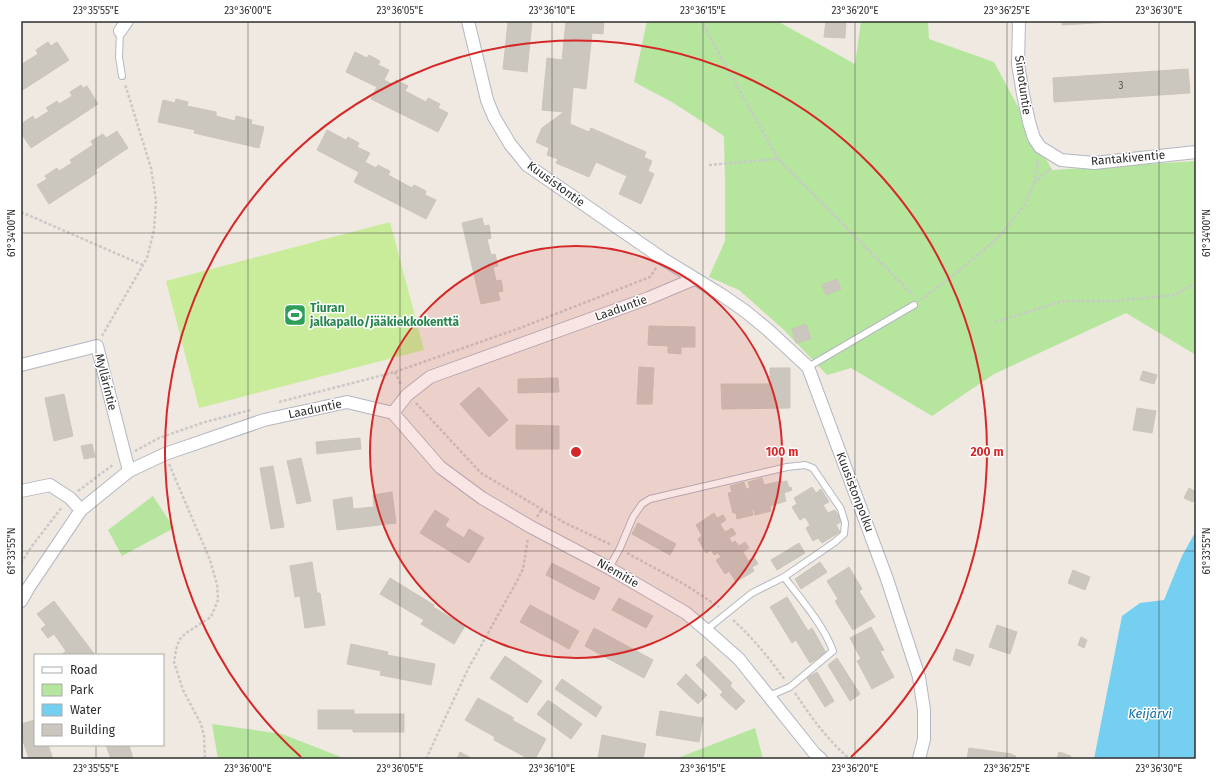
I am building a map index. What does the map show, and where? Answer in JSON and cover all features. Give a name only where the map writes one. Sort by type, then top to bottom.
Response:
[{"type":"street","name":"Kuusistontie","points":[[468,21],[489,106],[510,144],[527,165],[694,279]]},
{"type":"street","name":"Simotuntie","points":[[1019,21],[1018,64],[1022,94],[1028,122],[1034,138],[1040,147]]},
{"type":"street","name":"Rantakiventie","points":[[1040,147],[1061,160],[1094,163],[1196,152]]},
{"type":"street","name":"Kuusistonpolku","points":[[694,279],[722,295],[745,311],[808,367],[887,579],[920,678],[924,710],[924,739],[919,759]]},
{"type":"street","name":"Laaduntie","points":[[21,601],[29,586],[81,510],[129,471],[165,454],[264,420],[348,402],[394,413],[407,395],[430,377],[649,298],[694,279]]},
{"type":"street","name":"Myllärintie","points":[[21,365],[97,346],[129,471]]},
{"type":"street","name":"Niemitie","points":[[394,413],[440,467],[482,498],[532,527],[609,568],[686,613],[739,659],[769,696],[814,757]]},
{"type":"street","points":[[21,491],[50,485],[70,498],[81,510]]},
{"type":"lane","points":[[122,76],[120,57],[124,26]]},
{"type":"lane","points":[[808,367],[916,303]]},
{"type":"lane","points":[[609,568],[620,548],[633,517],[642,504],[650,499],[787,467],[805,465],[813,468],[841,509],[845,523],[844,534],[835,542],[784,577],[752,593],[706,630]]},
{"type":"lane","points":[[769,696],[790,687],[833,651],[830,641],[784,577]]},
{"type":"path","points":[[701,21],[778,159],[916,303],[956,273],[998,238],[1025,204],[1034,184],[1040,147]]},
{"type":"path","points":[[97,346],[147,258],[154,230],[156,201],[151,168],[122,76]]},
{"type":"path","points":[[709,165],[778,159]]},
{"type":"path","points":[[1034,184],[1061,160]]},
{"type":"path","points":[[21,212],[142,265]]},
{"type":"path","points":[[995,322],[1063,301],[1115,301],[1174,295],[1196,283]]},
{"type":"path","points":[[159,438],[210,560],[217,584],[218,600],[211,617],[186,633],[179,640],[174,662],[183,690],[201,724],[204,736],[205,759]]},
{"type":"path","points":[[426,759],[468,669],[523,569],[528,534],[542,509]]},
{"type":"green space","points":[[647,21],[777,21],[855,64],[861,21],[928,21],[929,39],[994,62],[1052,170],[1196,161],[1196,355],[1126,313],[994,374],[932,416],[851,368],[827,375],[783,329],[739,290],[709,277],[725,241],[724,136],[672,102],[634,82]]},
{"type":"green space","name":"Tiuran jalkapallo/jääkiekkokenttä","points":[[390,222],[424,350],[199,408],[166,281]]},
{"type":"green space","points":[[153,496],[174,528],[122,556],[108,530]]},
{"type":"green space","points":[[212,724],[282,734],[346,759],[218,759]]},
{"type":"green space","points":[[755,728],[763,759],[675,759]]},
{"type":"water","name":"Keijärvi","points":[[1196,531],[1196,759],[1094,759],[1122,616],[1140,603],[1164,600],[1182,556]]},
{"type":"building","points":[[502,21],[532,21],[527,72],[503,69],[508,22]]},
{"type":"building","points":[[566,21],[604,21],[603,34],[592,33],[586,89],[573,87],[570,124],[589,132],[591,128],[646,152],[644,157],[652,161],[648,171],[654,174],[641,204],[619,194],[627,176],[596,162],[589,177],[556,163],[558,159],[547,155],[549,148],[536,142],[542,128],[564,112],[542,110],[547,58],[562,60]]},
{"type":"building","points":[[826,21],[846,21],[845,38],[824,37]]},
{"type":"building","points":[[1062,21],[1127,21],[1062,25]]},
{"type":"building","points":[[48,42],[51,46],[57,42],[69,60],[21,91],[21,62],[22,64],[38,54],[36,50]]},
{"type":"building","points":[[355,52],[367,58],[369,55],[380,61],[378,65],[389,70],[384,80],[394,85],[396,80],[408,86],[405,91],[426,102],[428,98],[440,104],[438,108],[448,113],[438,132],[371,99],[377,87],[346,72]]},
{"type":"building","points":[[1188,69],[1190,93],[1054,102],[1053,78]]},
{"type":"building","points":[[81,85],[83,88],[87,86],[98,104],[31,148],[21,133],[21,130],[24,128],[21,124],[33,116],[35,120],[49,111],[46,108],[57,101],[59,104],[72,96],[70,92]]},
{"type":"building","points":[[176,99],[188,102],[187,106],[216,112],[216,116],[235,121],[236,116],[252,120],[251,124],[264,127],[259,148],[194,133],[195,130],[158,122],[163,100],[175,103]]},
{"type":"building","points":[[327,130],[346,140],[348,137],[359,143],[357,147],[370,153],[365,162],[376,168],[378,165],[390,171],[388,175],[412,188],[414,185],[426,191],[425,195],[436,200],[426,219],[354,182],[359,172],[317,150]]},
{"type":"building","points":[[117,131],[128,148],[95,170],[97,173],[49,204],[37,185],[47,179],[45,176],[57,168],[59,171],[72,163],[70,160],[93,145],[91,141],[103,134],[106,138]]},
{"type":"building","points":[[482,218],[484,226],[489,225],[491,238],[487,239],[491,255],[495,254],[498,266],[493,267],[496,281],[501,280],[503,291],[498,292],[500,300],[481,304],[462,223]]},
{"type":"building","points":[[837,279],[841,289],[826,295],[822,285]]},
{"type":"building","points":[[806,324],[811,339],[796,343],[792,329]]},
{"type":"building","points":[[649,326],[695,327],[695,347],[681,347],[681,354],[668,353],[668,346],[648,345]]},
{"type":"building","points":[[639,367],[654,368],[652,404],[637,404]]},
{"type":"building","points":[[770,368],[790,368],[790,408],[722,409],[721,384],[770,384]]},
{"type":"building","points":[[1143,371],[1157,375],[1154,384],[1140,380]]},
{"type":"building","points":[[558,378],[559,392],[518,393],[518,379]]},
{"type":"building","points":[[479,387],[508,420],[489,437],[460,404]]},
{"type":"building","points":[[64,394],[73,436],[54,441],[45,398]]},
{"type":"building","points":[[1137,408],[1156,411],[1152,433],[1133,430]]},
{"type":"building","points":[[516,425],[559,426],[559,449],[516,449]]},
{"type":"building","points":[[360,438],[361,449],[317,454],[316,442]]},
{"type":"building","points":[[92,444],[95,457],[84,459],[81,446]]},
{"type":"building","points":[[301,458],[311,501],[297,504],[287,461]]},
{"type":"building","points":[[273,466],[284,527],[271,529],[260,468]]},
{"type":"building","points":[[762,478],[764,485],[787,481],[789,488],[791,487],[792,490],[784,493],[786,501],[770,506],[771,511],[755,515],[754,509],[752,510],[753,515],[737,519],[736,513],[733,513],[728,493],[732,492],[730,486],[744,482],[746,489],[750,488],[748,482]]},
{"type":"building","points":[[812,487],[816,493],[821,489],[829,502],[823,505],[828,513],[835,510],[842,521],[836,525],[840,532],[822,543],[818,538],[813,541],[806,528],[810,525],[805,517],[800,520],[792,507],[797,504],[794,498]]},
{"type":"building","points":[[1189,488],[1196,492],[1196,497],[1193,502],[1184,498]]},
{"type":"building","points":[[392,492],[396,523],[337,530],[333,500],[352,497],[353,509],[374,507],[373,495]]},
{"type":"building","points":[[435,510],[449,519],[445,526],[464,538],[469,529],[484,538],[469,563],[420,533]]},
{"type":"building","points":[[714,513],[717,518],[723,515],[726,520],[720,524],[725,532],[732,528],[736,534],[729,538],[732,543],[735,541],[739,546],[745,542],[749,548],[743,552],[748,561],[754,557],[758,564],[752,567],[754,571],[736,582],[729,571],[725,574],[716,560],[721,557],[718,553],[714,555],[711,550],[706,553],[698,539],[702,536],[696,525]]},
{"type":"building","points":[[638,523],[676,544],[670,555],[632,534]]},
{"type":"building","points":[[799,543],[805,553],[777,570],[771,560]]},
{"type":"building","points":[[312,562],[317,593],[320,593],[325,625],[305,628],[300,596],[295,597],[290,566]]},
{"type":"building","points":[[820,562],[827,572],[801,589],[795,579]]},
{"type":"building","points":[[552,563],[600,588],[594,600],[546,575]]},
{"type":"building","points":[[849,567],[862,589],[859,591],[875,617],[853,630],[835,601],[838,599],[827,581]]},
{"type":"building","points":[[1073,570],[1090,577],[1085,590],[1068,583]]},
{"type":"building","points":[[390,578],[434,605],[433,607],[465,626],[454,644],[421,624],[424,620],[380,594]]},
{"type":"building","points":[[787,597],[808,631],[812,628],[826,653],[810,663],[796,640],[792,643],[770,607]]},
{"type":"building","points":[[619,598],[653,616],[646,628],[612,610]]},
{"type":"building","points":[[54,601],[94,654],[62,654],[66,651],[54,634],[48,638],[41,629],[46,625],[37,614]]},
{"type":"building","points":[[530,605],[579,631],[569,649],[520,622]]},
{"type":"building","points":[[997,625],[1017,632],[1010,654],[989,647]]},
{"type":"building","points":[[871,627],[884,650],[880,651],[894,677],[872,689],[857,661],[861,659],[850,638]]},
{"type":"building","points":[[594,628],[653,660],[644,678],[585,646]]},
{"type":"building","points":[[1081,637],[1087,640],[1084,648],[1078,645]]},
{"type":"building","points":[[351,644],[388,652],[387,655],[435,664],[431,685],[380,675],[381,671],[347,664]]},
{"type":"building","points":[[956,649],[974,655],[970,666],[953,660]]},
{"type":"building","points":[[505,656],[542,681],[527,703],[490,678]]},
{"type":"building","points":[[705,656],[732,683],[730,686],[745,701],[736,710],[720,695],[723,692],[696,665]]},
{"type":"building","points":[[837,658],[860,694],[850,701],[828,665]]},
{"type":"building","points":[[817,672],[834,701],[825,707],[807,678]]},
{"type":"building","points":[[686,674],[707,695],[698,704],[677,684]]},
{"type":"building","points":[[562,679],[602,707],[596,717],[555,689]]},
{"type":"building","points":[[478,698],[514,718],[512,720],[546,739],[535,759],[529,759],[494,740],[495,737],[465,720]]},
{"type":"building","points":[[548,700],[582,724],[571,739],[537,714]]},
{"type":"building","points":[[318,710],[354,710],[354,714],[404,714],[404,732],[353,732],[353,729],[318,729]]},
{"type":"building","points":[[660,711],[703,718],[699,742],[656,735]]},
{"type":"building","points":[[34,720],[34,746],[48,746],[53,759],[29,759],[21,735],[21,724]]},
{"type":"building","points":[[602,735],[646,744],[643,759],[598,759]]},
{"type":"building","points":[[106,746],[129,746],[133,759],[111,759]]},
{"type":"building","points":[[969,748],[1012,754],[1016,756],[1015,759],[967,759]]},
{"type":"building","points":[[460,752],[473,759],[457,759]]},
{"type":"building","points":[[1059,752],[1071,756],[1070,759],[1057,759]]},
{"type":"place","name":"Tiuran jalkapallo/jääkiekkokenttä","points":[[295,315]]}]
